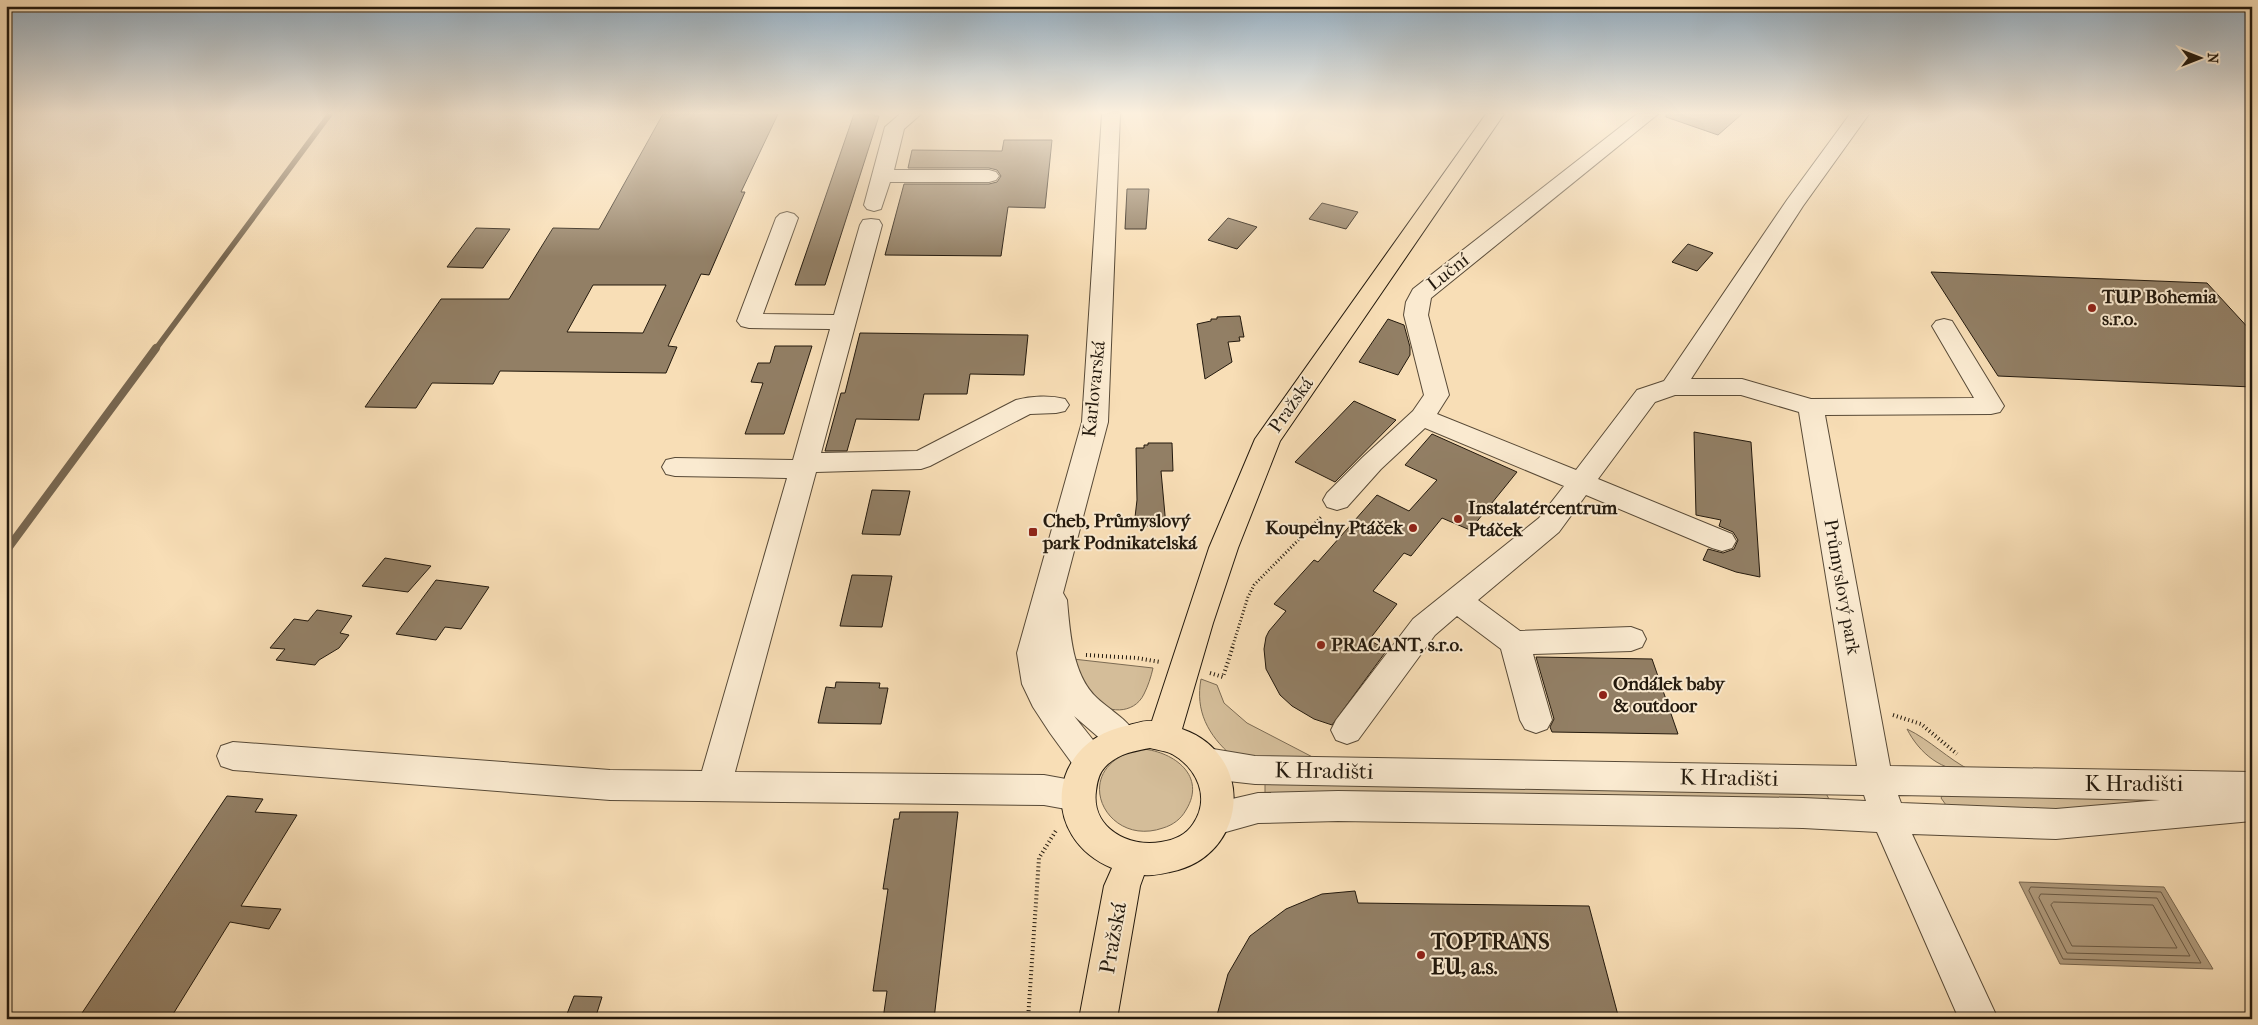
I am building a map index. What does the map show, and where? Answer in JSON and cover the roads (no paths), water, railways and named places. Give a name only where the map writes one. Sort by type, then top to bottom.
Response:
[{"type":"main road","name":"Pražská","points":[[1164,736],[1184,667],[1248,483],[1268,439],[1462,162]]},
{"type":"main road","points":[[1136,735],[1164,736],[1181,741],[1208,762],[1219,790],[1219,805],[1215,820],[1205,836],[1191,848],[1173,856],[1153,860],[1132,858],[1117,854],[1092,836],[1078,810],[1077,796],[1082,771],[1090,760],[1109,744],[1122,738],[1136,735]]},
{"type":"main road","name":"Pražská","points":[[1098,1019],[1122,886],[1132,858]]},
{"type":"street","points":[[714,786],[844,322],[886,162]]},
{"type":"street","name":"Karlovarská","points":[[1090,760],[1043,697],[1032,667],[1035,640],[1054,576],[1094,422],[1108,162]]},
{"type":"street","name":"Luční","points":[[1337,500],[1372,462],[1422,417],[1437,395],[1416,315],[1420,294],[1588,162]]},
{"type":"street","points":[[1673,387],[1794,204],[1825,162]]},
{"type":"street","points":[[882,176],[989,176]]},
{"type":"street","points":[[787,218],[749,321],[844,322]]},
{"type":"street","points":[[1347,730],[1424,627],[1549,524],[1646,396],[1673,387],[1742,387],[1811,407],[1991,406],[1944,326]]},
{"type":"street","points":[[674,467],[804,466],[921,460],[1025,406],[1056,405]]},
{"type":"street","name":"Průmyslový park","points":[[1811,407],[1876,781],[1887,817],[1979,1019]]},
{"type":"street","points":[[1422,417],[1722,541]]},
{"type":"street","points":[[1054,576],[1052,591],[1054,624],[1060,654],[1071,686],[1080,702],[1122,738]]},
{"type":"street","points":[[1457,600],[1514,643],[1536,720]]},
{"type":"street","points":[[1514,643],[1631,639]]},
{"type":"street","points":[[233,756],[610,785],[1044,790],[1077,796]]},
{"type":"street","name":"K Hradišti","points":[[1208,762],[1228,767],[1255,770],[2252,787]]},
{"type":"street","name":"K Hradišti","points":[[1215,820],[1258,808],[1338,806],[1803,813],[1961,822],[2056,824],[2252,806]]},
{"type":"water","points":[[2019,882],[2164,887],[2213,969],[2060,964]]},
{"type":"waterway","points":[[155,350],[295,162]]},
{"type":"waterway","points":[[6,551],[156,348]]},
{"type":"place","name":"TUP Bohemia s.r.o.","points":[[2092,308]]},
{"type":"place","name":"Instalatércentrum Ptáček","points":[[1458,519]]},
{"type":"place","name":"Koupelny Ptáček","points":[[1413,528]]},
{"type":"place","name":"Cheb, Průmyslový park Podnikatelská","points":[[1033,532]]},
{"type":"place","name":"PRACANT, s.r.o.","points":[[1321,645]]},
{"type":"place","name":"Ondálek baby & outdoor","points":[[1603,695]]},
{"type":"place","name":"TOPTRANS EU, a.s.","points":[[1421,955]]}]
